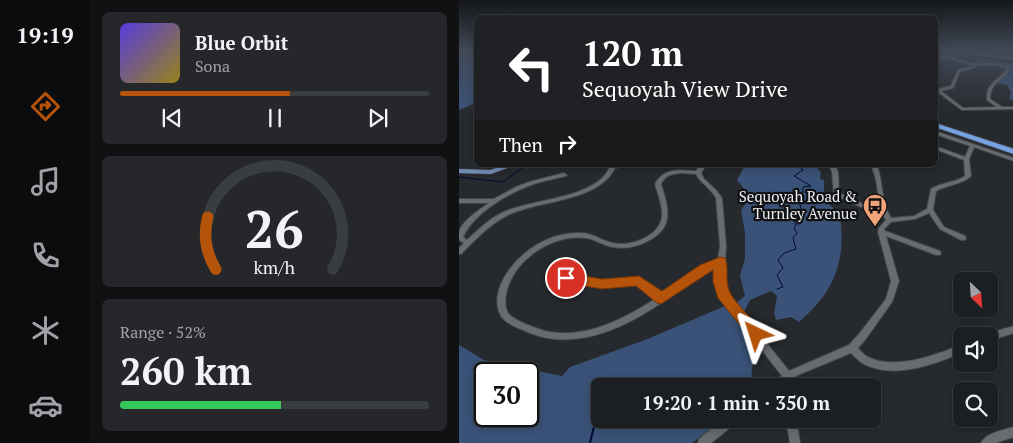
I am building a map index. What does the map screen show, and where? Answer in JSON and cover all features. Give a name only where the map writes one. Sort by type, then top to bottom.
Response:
[{"type":"highway","points":[[938,121],[1013,147]]},
{"type":"highway","points":[[938,126],[1013,152]]},
{"type":"main road","points":[[459,171],[491,172],[505,167]]},
{"type":"street","points":[[938,89],[952,87],[959,72]]},
{"type":"street","points":[[1000,107],[988,99],[987,96],[995,80],[1008,72]]},
{"type":"street","points":[[938,90],[960,108],[1013,108]]},
{"type":"street","points":[[938,133],[1013,160]]},
{"type":"street","points":[[785,378],[851,348],[877,317],[893,290],[893,274],[881,228],[889,220],[913,219],[923,216],[929,210],[933,190],[939,185],[960,181],[968,176],[967,159],[972,146]]},
{"type":"street","points":[[938,148],[967,159]]},
{"type":"street","points":[[459,252],[487,225],[508,212],[593,187],[605,178],[612,167]]},
{"type":"street","points":[[698,173],[702,167]]},
{"type":"street","points":[[833,167],[835,172],[836,194],[863,206],[882,210]]},
{"type":"street","points":[[875,167],[879,181],[882,210],[889,220]]},
{"type":"street","points":[[698,173],[673,173],[659,180],[658,184],[666,215],[661,227],[648,238],[621,246],[613,246],[589,236],[579,235],[549,242],[532,252],[515,267],[505,283],[501,300],[502,310],[514,322],[538,332],[563,336],[594,332],[614,326],[646,310],[704,269],[720,261]]},
{"type":"street","points":[[698,173],[700,179],[714,189],[719,198],[723,246],[720,261],[720,282],[726,300],[748,324],[788,376]]},
{"type":"street","points":[[468,242],[461,239],[462,230],[475,216],[495,201],[526,185],[564,175]]},
{"type":"street","points":[[459,201],[495,201]]},
{"type":"street","points":[[929,210],[942,228],[963,238]]},
{"type":"street","points":[[881,232],[938,253]]},
{"type":"street","points":[[566,278],[602,284],[639,281],[661,299]]},
{"type":"street","points":[[998,334],[1013,329]]},
{"type":"street","points":[[851,348],[867,361],[891,365],[929,362],[953,352]]},
{"type":"street","points":[[703,443],[721,428]]},
{"type":"street","points":[[792,428],[795,443]]},
{"type":"street","points":[[986,443],[999,436],[1013,432]]},
{"type":"shaded area","points":[[459,72],[474,72],[474,104],[459,110]]},
{"type":"shaded area","points":[[1013,72],[1013,100],[1009,99],[1011,93],[1007,85],[996,83],[999,79]]},
{"type":"shaded area","points":[[744,167],[816,167],[821,172],[820,179],[824,180],[824,192],[818,193],[818,198],[824,199],[840,215],[841,247],[835,274],[821,299],[799,322],[791,317],[776,320],[774,313],[777,296],[771,291],[750,300],[744,312],[736,303],[745,296],[740,276],[745,258],[745,233],[741,210],[746,203],[744,189],[737,180]]},
{"type":"shaded area","points":[[725,306],[758,345],[751,378],[591,378],[591,428],[711,428],[692,443],[459,443],[459,345],[484,360],[494,362],[474,362],[474,427],[539,427],[539,371],[562,376],[570,367],[645,340]]},
{"type":"waterway","points":[[459,177],[503,182],[523,167]]},
{"type":"waterway","points":[[777,289],[783,287],[777,275],[783,268],[778,260],[784,253],[796,249],[793,238],[797,233],[794,228],[796,225],[794,220],[802,215],[799,199],[803,193],[803,187],[811,186],[794,176],[803,170],[799,167]]},
{"type":"waterway","points":[[590,443],[594,428]]},
{"type":"place","name":"Sequoyah Road & Turnley Avenue","points":[[875,227]]},
{"type":"route","points":[[566,278],[602,284],[639,281],[661,299],[704,269],[720,261],[720,282],[723,294],[726,300],[756,334]]}]
